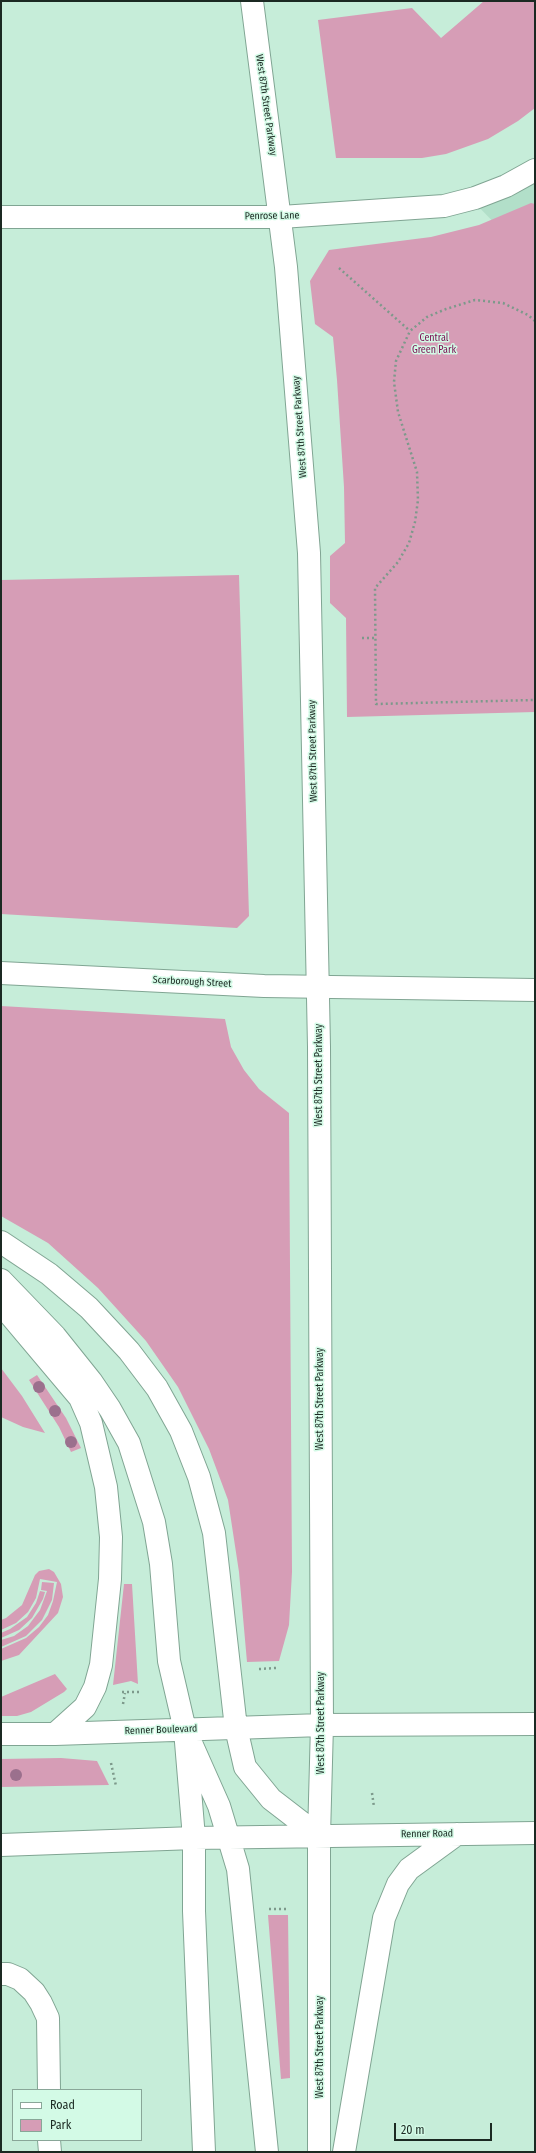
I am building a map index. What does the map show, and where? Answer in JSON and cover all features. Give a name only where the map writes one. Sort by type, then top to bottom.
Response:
[{"type":"main road","name":"West 87th Street Parkway","points":[[252,1],[281,217],[295,360],[309,553],[319,987],[322,1725],[319,1836],[319,2152]]},
{"type":"main road","name":"Penrose Lane","points":[[1,217],[281,217],[444,206],[475,198],[500,188],[535,170]]},
{"type":"main road","name":"Scarborough Street","points":[[1,973],[319,987],[535,990]]},
{"type":"main road","points":[[1,1242],[49,1274],[89,1308],[129,1351],[152,1382],[181,1431],[199,1477],[214,1533],[236,1728],[245,1767],[270,1799],[319,1836]]},
{"type":"main road","points":[[1,1280],[55,1336],[110,1409],[129,1443],[154,1522],[161,1564],[169,1661],[185,1730],[194,1838],[194,1911],[204,2152]]},
{"type":"main road","points":[[1,1304],[80,1398],[91,1423],[106,1487],[111,1537],[110,1580],[101,1665],[95,1687],[85,1707],[55,1734]]},
{"type":"main road","points":[[322,1725],[535,1724]]},
{"type":"main road","name":"Renner Boulevard","points":[[1,1734],[55,1734],[322,1725]]},
{"type":"main road","points":[[185,1730],[219,1806],[238,1869],[243,1903],[267,2152]]},
{"type":"main road","points":[[344,2152],[384,1918],[398,1884],[409,1869],[457,1834]]},
{"type":"main road","name":"Renner Road","points":[[319,1836],[535,1834]]},
{"type":"main road","points":[[1,1845],[194,1838],[319,1836]]},
{"type":"main road","points":[[1,1974],[8,1974],[20,1979],[34,1992],[48,2018],[49,2089]]},
{"type":"main road","points":[[49,2141],[50,2152]]},
{"type":"path","points":[[339,268],[410,331]]},
{"type":"path","points":[[535,321],[528,315],[503,303],[475,300],[458,304],[427,317],[410,331],[396,361],[394,382],[398,412],[417,472],[418,500],[415,522],[409,542],[398,562],[375,588],[376,704],[535,700]]},
{"type":"path","points":[[362,638],[375,638]]},
{"type":"path","points":[[255,1670],[276,1668]]},
{"type":"path","points":[[122,1709],[125,1693],[139,1692]]},
{"type":"path","points":[[111,1763],[116,1786]]},
{"type":"path","points":[[372,1793],[375,1812]]},
{"type":"path","points":[[267,1909],[288,1909]]},
{"type":"shaded area","points":[[535,174],[535,265],[474,202]]},
{"type":"green space","points":[[484,1],[535,1],[535,108],[518,121],[488,139],[446,154],[422,158],[336,158],[318,20],[412,8],[441,38]]},
{"type":"green space","name":"Central Green Park","points":[[531,203],[535,204],[535,712],[347,717],[346,618],[330,603],[330,556],[345,543],[344,487],[337,380],[333,337],[315,324],[310,281],[329,250],[431,237],[479,225]]},
{"type":"green space","points":[[239,575],[249,916],[237,928],[1,914],[1,580]]},
{"type":"green space","points":[[1,1006],[225,1019],[231,1047],[244,1070],[259,1089],[289,1113],[292,1572],[289,1625],[279,1661],[247,1662],[239,1572],[228,1500],[209,1449],[178,1387],[146,1341],[98,1288],[48,1243],[1,1216]]},
{"type":"green space","points":[[1,1368],[22,1396],[45,1433],[23,1427],[1,1417]]},
{"type":"green space","points":[[37,1375],[66,1418],[81,1448],[71,1452],[59,1427],[29,1380]]},
{"type":"green space","points":[[49,1569],[54,1572],[61,1584],[63,1597],[58,1613],[19,1655],[1,1661],[1,1649],[26,1638],[39,1627],[48,1615],[57,1582],[40,1579],[36,1598],[28,1612],[16,1623],[1,1630],[1,1620],[6,1618],[22,1605],[35,1575],[39,1571]]},
{"type":"green space","points":[[42,1582],[54,1583],[52,1600],[42,1620],[26,1636],[1,1647],[1,1640],[14,1636],[28,1626],[40,1610],[47,1591],[41,1590]]},
{"type":"green space","points":[[124,1584],[132,1584],[138,1684],[131,1681],[113,1685]]},
{"type":"green space","points":[[40,1591],[45,1592],[43,1599],[32,1618],[19,1630],[1,1638],[1,1633],[10,1629],[27,1617],[36,1603]]},
{"type":"green space","points":[[55,1674],[67,1689],[64,1692],[31,1712],[17,1716],[1,1716],[1,1697]]},
{"type":"green space","points":[[61,1758],[97,1761],[109,1785],[1,1787],[1,1759]]},
{"type":"green space","points":[[268,1915],[288,1915],[290,2078],[281,2079]]}]
